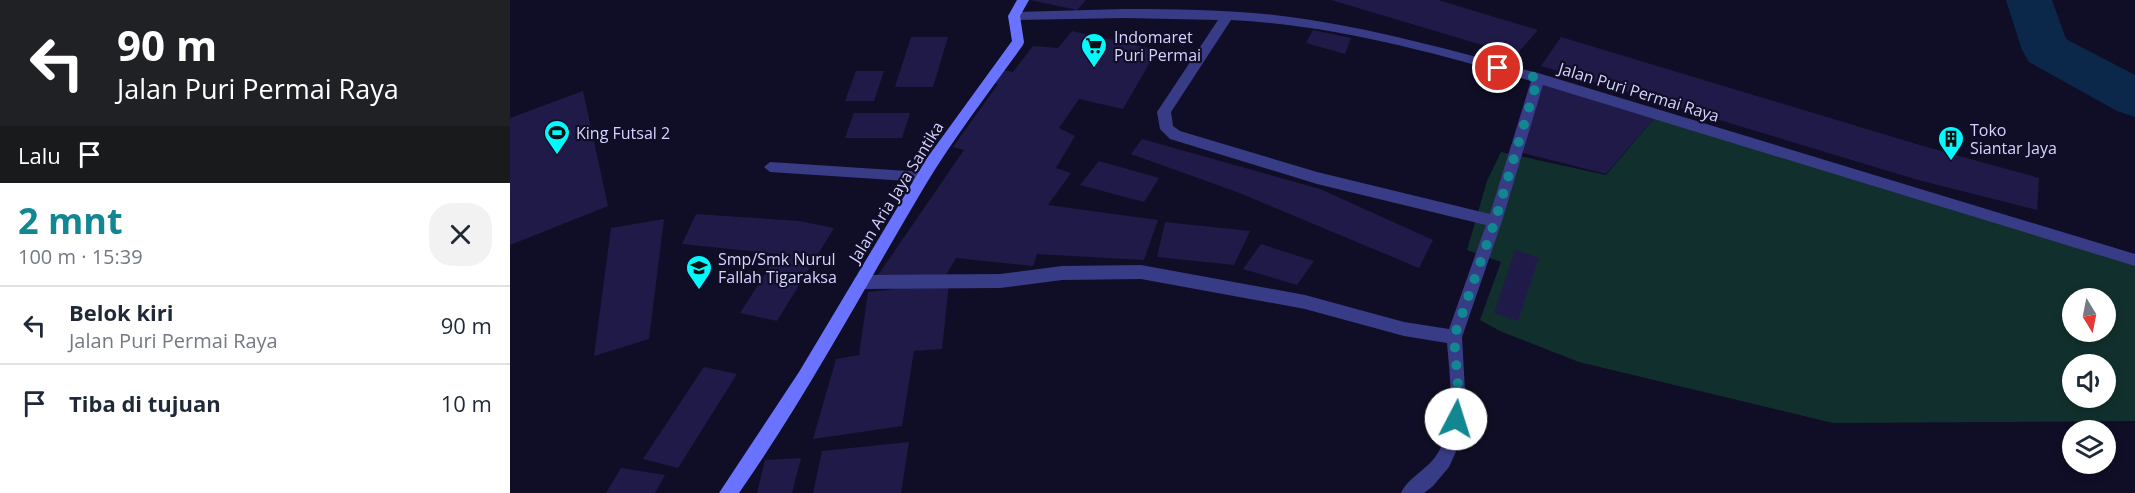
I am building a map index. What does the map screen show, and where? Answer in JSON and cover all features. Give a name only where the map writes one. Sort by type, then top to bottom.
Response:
[{"type":"street","points":[[1014,16],[1023,0]]},
{"type":"street","name":"Jalan Puri Permai Raya","points":[[1014,16],[1093,12],[1228,15],[1308,24],[1399,40],[1538,78],[2135,260]]},
{"type":"street","points":[[1228,15],[1164,112],[1167,129],[1175,135],[1317,178],[1495,221]]},
{"type":"street","name":"Jalan Aria Jaya Santika","points":[[728,493],[810,373],[923,177],[1018,42],[1014,16]]},
{"type":"street","points":[[1410,493],[1433,474],[1452,440],[1459,398],[1454,337],[1495,221],[1538,78]]},
{"type":"street","points":[[861,282],[1000,281],[1062,273],[1141,272],[1305,302],[1404,329],[1454,337]]},
{"type":"lane","points":[[770,167],[923,177]]},
{"type":"green space","points":[[1657,115],[2135,263],[2135,421],[1833,423],[1579,362],[1500,331],[1480,320],[1501,262],[1467,250],[1487,181],[1501,152],[1606,175]]},
{"type":"building","points":[[1030,0],[1086,0],[1077,10]]},
{"type":"building","points":[[1331,0],[1438,0],[1538,30],[1516,55]]},
{"type":"building","points":[[1313,30],[1351,38],[1345,54],[1306,43]]},
{"type":"building","points":[[1072,31],[1157,50],[1123,109],[1079,99],[1059,128],[1075,136],[1056,168],[1071,173],[1048,205],[1158,220],[1144,260],[1037,254],[1033,266],[956,258],[942,282],[878,275],[964,150],[953,147],[998,84],[994,83],[1003,70],[1013,72],[1033,46],[1058,48]]},
{"type":"building","points":[[911,37],[948,37],[933,87],[895,87]]},
{"type":"building","points":[[1561,37],[1923,146],[2039,178],[2037,210],[1918,180],[1541,66]]},
{"type":"building","points":[[856,71],[884,71],[874,101],[845,101]]},
{"type":"building","points":[[1543,82],[1657,115],[1606,174],[1519,152]]},
{"type":"building","name":"King Futsal 2","points":[[583,91],[608,206],[510,245],[510,118]]},
{"type":"building","points":[[854,113],[910,113],[902,138],[845,138]]},
{"type":"building","points":[[1142,139],[1320,189],[1433,240],[1419,268],[1237,192],[1131,154]]},
{"type":"building","points":[[1099,161],[1159,178],[1144,202],[1080,185]]},
{"type":"building","points":[[696,214],[799,221],[834,228],[777,321],[740,313],[778,254],[682,244]]},
{"type":"building","points":[[664,219],[649,339],[594,356],[611,228]]},
{"type":"building","points":[[1165,222],[1250,231],[1234,265],[1157,257]]},
{"type":"building","points":[[1261,244],[1314,261],[1297,285],[1243,269]]},
{"type":"building","points":[[1515,250],[1539,258],[1518,321],[1494,313]]},
{"type":"building","points":[[949,283],[942,349],[914,351],[902,426],[813,439],[836,359],[859,355],[868,292]]},
{"type":"building","points":[[704,367],[737,374],[678,468],[643,459]]},
{"type":"building","points":[[909,442],[901,493],[813,493],[822,451]]},
{"type":"building","points":[[801,458],[792,493],[757,493],[765,460]]},
{"type":"building","points":[[621,468],[665,475],[655,493],[606,493]]},
{"type":"waterway","points":[[2029,0],[2046,50],[2135,98]]},
{"type":"place","name":"Indomaret Puri Permai","points":[[1094,69]]},
{"type":"place","name":"King Futsal 2","points":[[557,156]]},
{"type":"place","name":"Toko Siantar Jaya","points":[[1951,162]]},
{"type":"place","name":"Smp/Smk Nurul Fallah Tigaraksa","points":[[699,291]]},
{"type":"route","points":[[1456,419],[1459,398],[1454,337],[1495,221],[1538,78],[1498,68]]}]
